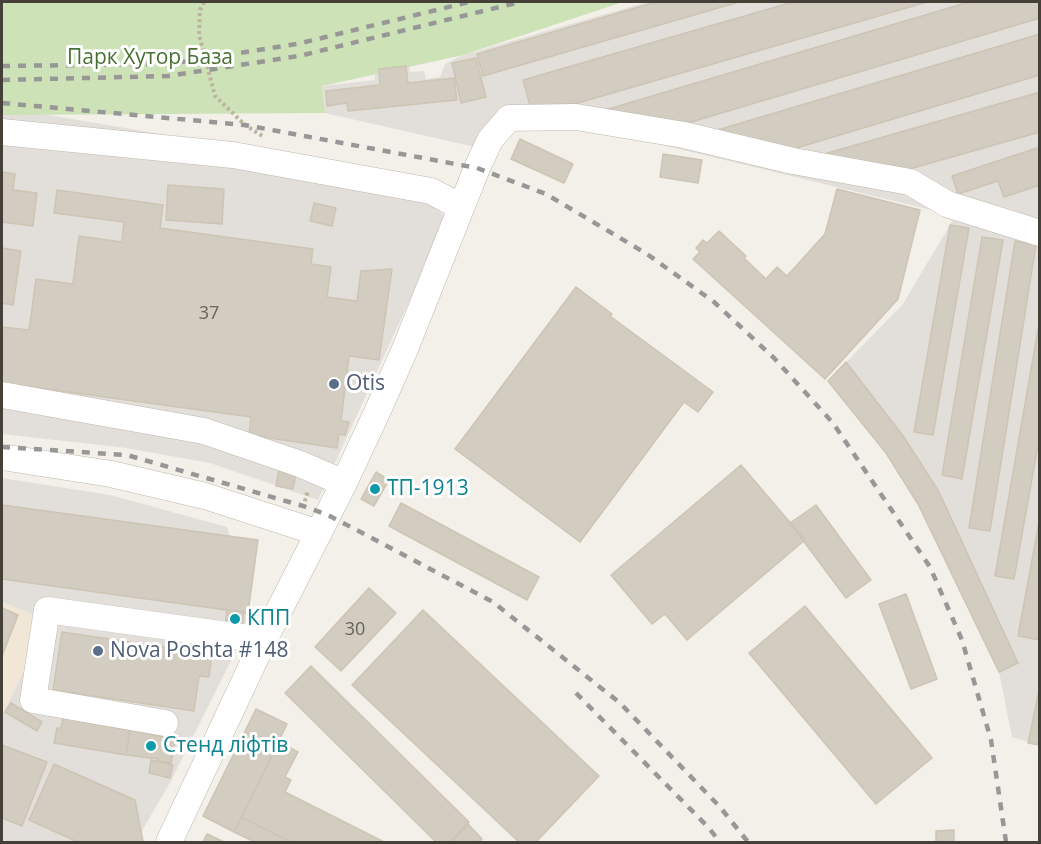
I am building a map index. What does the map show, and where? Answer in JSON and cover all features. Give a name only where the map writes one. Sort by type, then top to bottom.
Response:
[{"type":"street","points":[[169,843],[264,640],[344,483],[405,349],[490,140],[509,118],[576,117],[684,135],[793,161],[910,182],[947,204],[1040,233]]},
{"type":"street","points":[[2,132],[233,155],[431,191],[461,207]]},
{"type":"street","points":[[2,395],[204,431],[300,464],[344,483]]},
{"type":"street","points":[[2,457],[111,474],[206,496],[319,533]]},
{"type":"street","points":[[165,723],[33,699],[47,610],[264,640]]},
{"type":"path","points":[[204,2],[200,10],[199,35],[215,96],[245,125],[267,139]]},
{"type":"shaded area","points":[[647,2],[1039,2],[1039,219],[954,195],[948,214],[605,131],[515,129],[497,152],[325,113],[322,86],[375,80],[375,66],[409,62],[410,72],[424,71],[426,79],[440,77],[445,64],[463,55]]},
{"type":"shaded area","name":"Otis","points":[[2,107],[248,149],[428,202],[445,216],[430,256],[318,500],[210,463],[126,448],[2,434]]},
{"type":"shaded area","points":[[957,213],[1039,240],[1039,745],[1012,737],[999,672],[918,504],[886,453],[828,381],[903,304]]},
{"type":"shaded area","points":[[2,478],[110,495],[227,527],[230,536],[258,540],[248,613],[240,643],[171,781],[142,831],[144,842],[2,842],[2,714],[28,662],[36,616],[2,602]]},
{"type":"shaded area","points":[[2,602],[36,616],[28,662],[2,714]]},
{"type":"green space","name":"Парк Хутор База","points":[[2,2],[623,2],[463,55],[322,86],[325,113],[2,115]]},
{"type":"building","points":[[656,2],[739,2],[483,76],[477,54]]},
{"type":"building","points":[[793,2],[927,2],[533,116],[523,80]]},
{"type":"building","points":[[969,2],[1040,2],[1040,18],[668,129],[598,112]]},
{"type":"building","points":[[1040,34],[1040,75],[783,152],[714,131]]},
{"type":"building","points":[[476,58],[486,97],[461,103],[452,63]]},
{"type":"building","points":[[406,66],[408,83],[454,78],[457,100],[348,111],[347,103],[327,106],[326,91],[380,85],[379,69]]},
{"type":"building","points":[[1040,92],[1040,132],[899,172],[827,166],[824,154]]},
{"type":"building","points":[[520,139],[573,164],[564,183],[511,159]]},
{"type":"building","points":[[1040,147],[1040,185],[1004,197],[998,181],[958,194],[952,176]]},
{"type":"building","points":[[663,154],[702,160],[698,183],[660,177]]},
{"type":"building","points":[[2,172],[15,174],[13,190],[37,193],[33,226],[2,222]]},
{"type":"building","points":[[168,185],[224,189],[222,224],[166,220]]},
{"type":"building","points":[[837,189],[920,210],[898,299],[825,379],[693,259],[700,252],[696,248],[703,240],[707,243],[719,231],[746,256],[744,258],[766,279],[777,267],[787,276],[825,234]]},
{"type":"building","points":[[57,190],[163,205],[160,228],[313,249],[311,264],[331,267],[327,297],[357,301],[361,271],[392,269],[379,360],[349,356],[341,421],[349,422],[345,435],[339,434],[337,448],[249,435],[251,417],[2,383],[2,327],[29,330],[36,279],[73,284],[79,236],[122,242],[124,222],[54,213]]},
{"type":"building","points":[[314,203],[336,208],[332,226],[310,221]]},
{"type":"building","points":[[950,225],[969,228],[933,435],[914,432]]},
{"type":"building","points":[[982,237],[1003,240],[962,479],[942,475]]},
{"type":"building","points":[[1015,241],[1036,245],[990,531],[969,528]]},
{"type":"building","points":[[2,248],[21,251],[13,305],[2,303]]},
{"type":"building","points":[[576,287],[612,314],[610,316],[713,392],[698,412],[684,402],[580,542],[455,449]]},
{"type":"building","points":[[1040,318],[1040,434],[1014,579],[995,576]]},
{"type":"building","points":[[846,362],[904,437],[939,492],[1018,663],[999,672],[918,504],[886,453],[828,381]]},
{"type":"building","points":[[741,465],[805,540],[687,640],[665,614],[652,624],[611,575]]},
{"type":"building","points":[[279,469],[296,473],[293,489],[276,486]]},
{"type":"building","name":"ТП-1913","points":[[376,472],[389,480],[374,506],[361,499]]},
{"type":"building","points":[[401,503],[539,577],[527,600],[389,526]]},
{"type":"building","points":[[2,505],[258,540],[248,613],[2,579]]},
{"type":"building","points":[[816,505],[871,580],[846,598],[790,523]]},
{"type":"building","points":[[1040,517],[1040,640],[1018,636]]},
{"type":"building","points":[[369,588],[396,613],[341,671],[315,647]]},
{"type":"building","points":[[906,594],[937,679],[911,689],[879,604]]},
{"type":"building","points":[[805,606],[932,758],[876,804],[749,653]]},
{"type":"building","points":[[2,608],[18,615],[2,656]]},
{"type":"building","name":"КПП","points":[[227,610],[244,612],[242,628],[225,626]]},
{"type":"building","points":[[423,610],[599,776],[536,842],[519,842],[352,685]]},
{"type":"building","points":[[62,632],[212,654],[209,677],[199,676],[194,711],[53,690]]},
{"type":"building","points":[[311,666],[469,822],[450,842],[436,842],[285,693]]},
{"type":"building","points":[[1040,686],[1040,745],[1028,743]]},
{"type":"building","points":[[11,703],[42,722],[37,731],[5,712]]},
{"type":"building","points":[[256,709],[287,724],[234,832],[203,816]]},
{"type":"building","points":[[63,718],[130,730],[126,755],[54,743],[57,728],[61,728]]},
{"type":"building","name":"Стенд ліфтів","points":[[130,730],[162,737],[163,735],[176,737],[171,763],[158,761],[159,759],[126,755]]},
{"type":"building","points":[[279,742],[298,752],[285,777],[291,780],[285,792],[384,842],[291,842],[241,817]]},
{"type":"building","points":[[2,745],[47,762],[22,826],[2,818]]},
{"type":"building","points":[[151,760],[173,765],[170,778],[149,773]]},
{"type":"building","points":[[54,764],[135,800],[143,842],[78,842],[29,820]]},
{"type":"building","points":[[241,817],[291,842],[255,842],[234,832]]},
{"type":"building","points":[[468,824],[482,839],[479,842],[451,842]]},
{"type":"building","points":[[954,830],[954,842],[936,842],[936,831]]},
{"type":"building","points":[[207,834],[224,842],[203,842]]},
{"type":"railway","points":[[2,66],[169,64],[297,44],[469,2]]},
{"type":"railway","points":[[2,80],[168,76],[299,56],[520,2]]},
{"type":"railway","points":[[2,103],[245,125],[477,168],[546,194],[647,254],[714,302],[774,358],[833,423],[930,567],[962,640],[991,740],[1006,842]]},
{"type":"railway","points":[[2,447],[127,455],[303,506],[328,515],[493,602],[620,703],[720,807],[748,842]]},
{"type":"railway","points":[[576,693],[720,842]]},
{"type":"place","name":"Otis","points":[[334,384]]},
{"type":"place","name":"ТП-1913","points":[[375,489]]},
{"type":"place","name":"КПП","points":[[235,619]]},
{"type":"place","name":"Nova Poshta #148","points":[[98,651]]},
{"type":"place","name":"Стенд ліфтів","points":[[151,746]]}]
